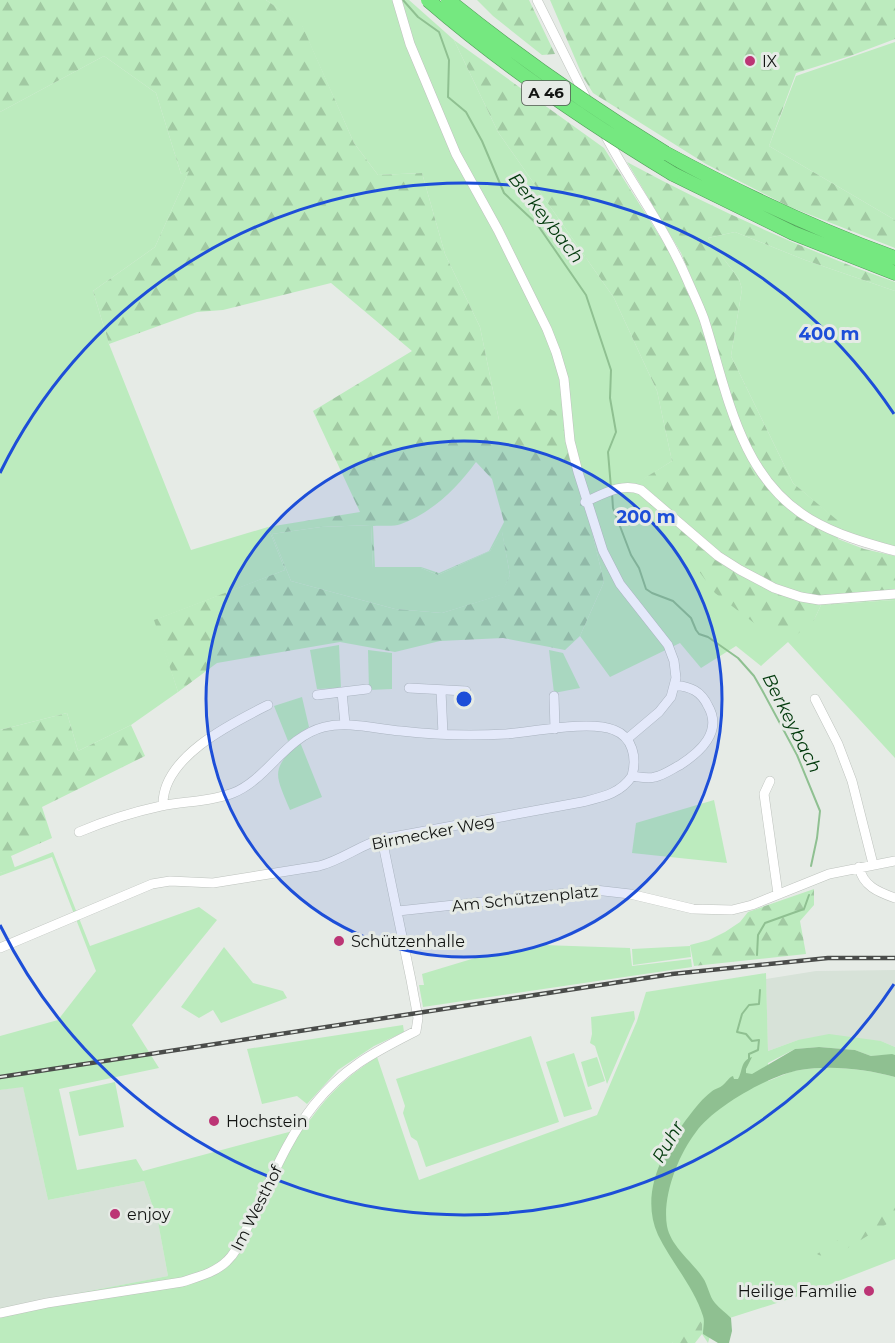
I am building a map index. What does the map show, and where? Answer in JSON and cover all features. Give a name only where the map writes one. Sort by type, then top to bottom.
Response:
[{"type":"highway","name":"A 46","points":[[428,0],[500,59],[556,100],[673,174],[793,233],[895,273]]},
{"type":"highway","name":"A 46","points":[[448,0],[549,78],[606,117],[665,153],[787,215],[895,258]]},
{"type":"street","points":[[397,0],[410,44],[456,154],[498,230],[556,352],[564,379],[570,441],[585,502],[603,551],[615,576],[668,645],[674,661],[675,685],[671,697],[663,708],[627,739]]},
{"type":"street","points":[[537,0],[612,148],[676,254],[703,317],[728,404],[739,432],[760,469],[779,494],[808,518],[842,535],[895,551]]},
{"type":"street","points":[[585,502],[618,488],[631,487],[641,490],[728,563],[767,585],[801,597],[826,600],[895,594]]},
{"type":"street","points":[[79,832],[126,814],[200,801],[234,792],[247,784],[304,735],[318,729],[345,724],[443,734],[505,734],[555,729],[606,728],[617,731],[627,739],[634,755],[635,764],[632,776],[652,778],[664,774],[693,756],[709,739],[713,722],[712,712],[706,702],[693,689],[675,685]]},
{"type":"street","points":[[410,688],[466,691]]},
{"type":"street","points":[[317,695],[367,689]]},
{"type":"street","points":[[441,691],[443,734]]},
{"type":"street","points":[[342,692],[345,724]]},
{"type":"street","points":[[554,696],[555,729]]},
{"type":"street","points":[[815,699],[838,744],[852,781],[873,864]]},
{"type":"street","points":[[163,806],[167,784],[193,751],[229,724],[268,705]]},
{"type":"street","name":"Birmecker Weg","points":[[0,948],[158,882],[213,883],[307,868],[332,862],[382,839],[604,797],[621,788],[632,776]]},
{"type":"street","points":[[770,781],[764,794],[778,894]]},
{"type":"street","points":[[382,839],[398,911]]},
{"type":"street","name":"Am Schützenplatz","points":[[398,911],[595,890],[630,894],[686,908],[717,911],[752,905],[829,874],[895,861]]},
{"type":"street","points":[[859,867],[862,877],[875,891],[895,898]]},
{"type":"street","name":"Im Westhof","points":[[0,1314],[47,1303],[182,1282],[221,1266],[236,1250],[284,1153],[314,1105],[359,1061],[416,1031],[418,1018],[398,911]]},
{"type":"shaded area","points":[[895,970],[895,1047],[881,1041],[798,1040],[768,1051],[766,979],[816,971]]},
{"type":"shaded area","points":[[819,1047],[855,1050],[871,1056],[895,1055],[895,1077],[860,1070],[824,1068],[800,1070],[774,1078],[729,1103],[704,1122],[689,1141],[673,1177],[666,1215],[669,1234],[703,1278],[715,1303],[731,1318],[732,1331],[729,1343],[718,1343],[703,1334],[704,1318],[699,1305],[658,1235],[651,1203],[657,1172],[671,1142],[702,1100],[731,1077],[738,1079],[748,1059],[752,1057],[746,1073],[752,1074],[795,1049]]},
{"type":"shaded area","points":[[23,1086],[48,1200],[144,1181],[158,1222],[168,1276],[0,1308],[0,1090]]},
{"type":"green space","points":[[0,0],[266,0],[302,25],[354,143],[378,175],[422,173],[445,254],[480,327],[499,420],[534,401],[564,416],[604,582],[580,636],[565,650],[503,638],[440,641],[395,652],[340,642],[217,663],[178,692],[154,620],[285,570],[268,527],[360,512],[313,411],[412,351],[331,283],[223,310],[197,312],[109,344],[93,291],[155,247],[189,171],[181,174],[156,93],[104,56],[0,112]],"holes":[[[476,462],[492,479],[504,522],[489,551],[439,573],[421,567],[375,567],[373,526],[398,525],[424,513],[452,490]],[[371,525],[373,568],[421,568],[438,575],[490,551],[502,532],[510,575],[500,595],[442,613],[395,609],[291,581],[272,534],[321,527]]]},
{"type":"green space","points":[[266,0],[409,0],[454,40],[498,132],[614,298],[657,391],[672,461],[636,484],[814,620],[821,605],[895,600],[895,758],[788,642],[761,666],[736,646],[701,668],[680,643],[610,677],[580,636],[604,582],[564,416],[499,420],[480,327],[445,254],[422,173],[378,175],[354,143],[302,26]]},
{"type":"green space","points":[[477,0],[529,0],[555,54],[542,55],[493,16]]},
{"type":"green space","points":[[550,0],[895,0],[895,39],[796,73],[769,146],[895,220],[895,248],[790,207],[706,164],[593,93],[583,77]]},
{"type":"green space","points":[[454,40],[604,148],[671,254],[699,318],[708,346],[716,344],[707,315],[681,253],[627,162],[759,227],[895,282],[895,291],[805,260],[735,232],[708,238],[739,279],[742,289],[731,356],[793,483],[843,525],[838,539],[864,549],[895,556],[895,600],[821,605],[814,620],[788,642],[758,626],[715,593],[635,484],[672,461],[657,391],[614,298],[498,132]]},
{"type":"green space","points":[[895,42],[895,220],[769,146],[796,76]]},
{"type":"green space","points":[[104,56],[156,93],[181,174],[190,169],[155,247],[93,291],[109,344],[191,550],[268,527],[285,570],[155,620],[178,692],[131,725],[78,751],[67,713],[0,730],[0,112]]},
{"type":"green space","points":[[735,232],[805,260],[895,291],[895,551],[841,530],[842,525],[793,483],[731,356],[742,289],[739,279],[708,238]]},
{"type":"green space","points":[[371,525],[373,568],[421,568],[438,575],[490,551],[502,531],[510,575],[501,595],[442,613],[395,609],[291,581],[272,534],[321,527]]},
{"type":"green space","points":[[339,645],[341,688],[317,689],[310,650]]},
{"type":"green space","points":[[368,650],[392,653],[392,689],[369,690]]},
{"type":"green space","points":[[549,650],[563,653],[580,688],[554,693]]},
{"type":"green space","points":[[302,697],[309,727],[288,741],[274,706]]},
{"type":"green space","points":[[67,713],[78,751],[131,725],[145,756],[42,807],[52,838],[11,856],[15,868],[0,873],[0,730]]},
{"type":"green space","points":[[300,742],[322,797],[290,810],[278,773],[284,759]]},
{"type":"green space","points":[[714,800],[727,863],[632,853],[636,823]]},
{"type":"green space","points":[[53,852],[90,946],[199,907],[217,920],[132,1025],[159,1068],[59,1089],[77,1170],[136,1159],[143,1171],[304,1128],[337,1088],[377,1057],[419,1180],[597,1115],[637,1021],[646,992],[766,973],[768,1051],[798,1040],[829,1034],[881,1041],[895,1047],[895,1055],[871,1056],[855,1050],[819,1047],[795,1049],[768,1063],[768,1081],[796,1071],[824,1068],[860,1070],[895,1077],[895,1259],[805,1294],[714,1323],[708,1343],[702,1334],[702,1318],[672,1343],[0,1343],[0,1308],[168,1276],[158,1222],[144,1181],[48,1200],[23,1087],[0,1090],[0,1036],[58,1020],[96,971],[52,857],[0,876],[0,873]]},
{"type":"green space","points":[[814,889],[814,905],[800,921],[806,954],[694,966],[690,945],[709,940],[725,932],[740,922],[748,912]]},
{"type":"green space","points":[[543,945],[630,948],[632,966],[691,959],[692,967],[423,1007],[419,985],[424,985],[422,974],[475,958]]},
{"type":"green space","points":[[690,946],[691,957],[633,965],[632,949]]},
{"type":"green space","points":[[224,947],[253,983],[283,991],[287,998],[221,1023],[213,1010],[199,1018],[181,1007]]},
{"type":"green space","points":[[634,1011],[635,1019],[607,1084],[595,1046],[590,1043],[591,1017]]},
{"type":"green space","points":[[403,1025],[404,1032],[374,1046],[338,1070],[307,1104],[297,1096],[262,1104],[247,1049]]},
{"type":"green space","points":[[531,1036],[559,1122],[426,1167],[417,1141],[411,1137],[403,1113],[405,1106],[396,1079]]},
{"type":"green space","points":[[574,1053],[592,1109],[564,1117],[546,1062]]},
{"type":"green space","points":[[597,1057],[605,1081],[588,1087],[581,1062]]},
{"type":"green space","points":[[115,1082],[124,1127],[79,1136],[69,1092]]},
{"type":"green space","points":[[895,1202],[895,1219],[828,1260],[817,1254]]},
{"type":"green space","points":[[695,1310],[702,1318],[702,1334],[695,1343],[672,1343]]},
{"type":"waterway","name":"Berkeybach","points":[[403,0],[418,17],[439,32],[449,60],[448,97],[466,112],[482,141],[504,193],[537,224],[586,295],[611,370],[610,398],[616,432],[608,452],[611,488]]},
{"type":"waterway","name":"Berkeybach","points":[[612,493],[613,508],[646,589],[673,601],[691,618],[699,634],[708,637],[738,658],[754,676],[797,755],[820,811],[811,866]]},
{"type":"waterway","name":"Berkeybach","points":[[757,955],[758,935],[765,923],[804,909],[809,895]]},
{"type":"waterway","name":"Berkeybach","points":[[749,1059],[749,1054],[758,1050],[759,1040],[752,1041],[746,1034],[737,1032],[742,1014],[749,1005],[759,1004],[760,990]]},
{"type":"railway","points":[[0,1077],[672,974],[828,958],[895,958]]},
{"type":"place","name":"IX","points":[[750,61]]},
{"type":"place","name":"Schützenhalle","points":[[339,941]]},
{"type":"place","name":"Hochstein","points":[[214,1121]]},
{"type":"place","name":"enjoy","points":[[115,1214]]},
{"type":"place","name":"Heilige Familie","points":[[869,1291]]},
{"type":"water label","name":"Ruhr","points":[[668,1142]]}]
